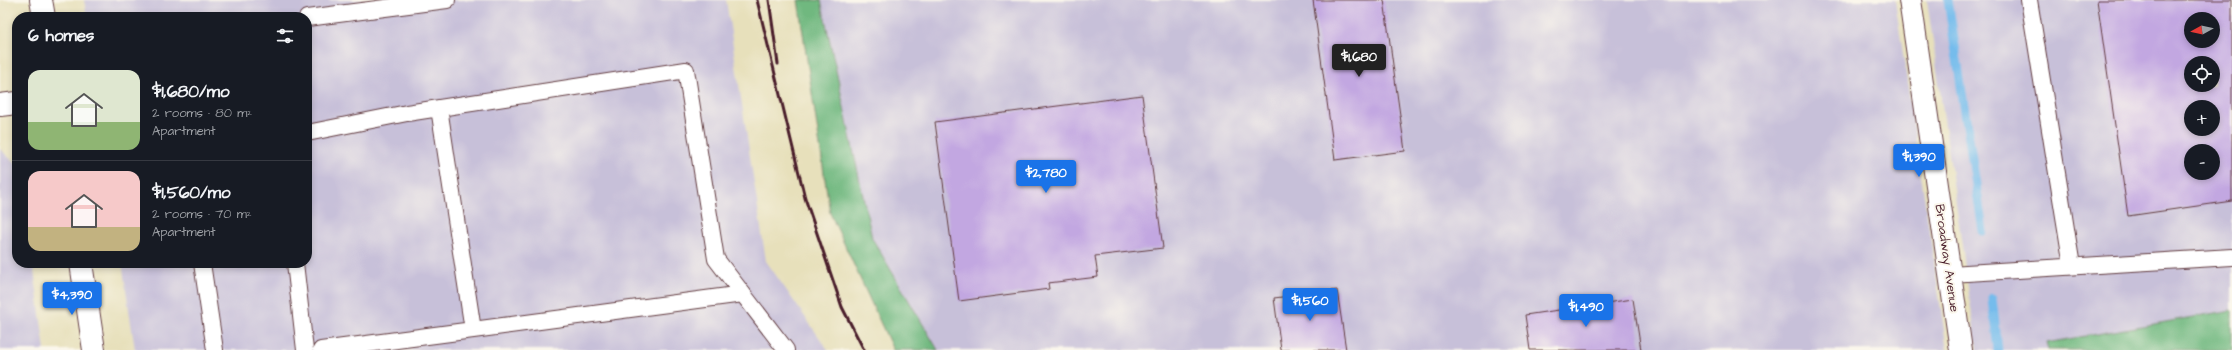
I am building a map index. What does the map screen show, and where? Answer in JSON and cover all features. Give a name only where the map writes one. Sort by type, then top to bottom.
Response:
[{"type":"street","points":[[41,0],[43,12]]},
{"type":"street","name":"Broadway Avenue","points":[[1910,0],[1962,350]]},
{"type":"street","points":[[0,105],[12,104]]},
{"type":"street","points":[[82,268],[94,350]]},
{"type":"lane","points":[[312,17],[446,0]]},
{"type":"lane","points":[[2029,0],[2072,266]]},
{"type":"lane","points":[[312,132],[439,108],[686,70],[716,259],[786,350]]},
{"type":"lane","points":[[439,108],[473,330]]},
{"type":"lane","points":[[1950,274],[2072,266],[2136,264],[2232,257]]},
{"type":"lane","points":[[203,268],[215,350]]},
{"type":"lane","points":[[296,268],[305,350]]},
{"type":"lane","points":[[322,350],[743,294]]},
{"type":"shaded area","points":[[84,0],[726,0],[766,261],[828,350],[135,350],[123,268],[312,268],[312,12],[86,12]]},
{"type":"shaded area","points":[[821,0],[1895,0],[1947,350],[938,350],[872,238]]},
{"type":"shaded area","points":[[1927,0],[2232,0],[2232,310],[2047,343],[2048,350],[1977,350]]},
{"type":"shaded area","points":[[0,149],[12,160],[12,268],[34,268],[45,350],[0,350]]},
{"type":"green space","points":[[798,0],[821,0],[872,238],[938,350],[893,350],[830,213]]},
{"type":"green space","points":[[2232,310],[2232,350],[2048,350],[2046,343]]},
{"type":"building","points":[[1313,0],[1384,0],[1405,151],[1335,160]]},
{"type":"building","points":[[2097,0],[2232,0],[2232,201],[2128,216]]},
{"type":"building","points":[[1142,95],[1163,248],[1095,256],[1098,277],[1048,283],[1049,289],[959,301],[935,122]]},
{"type":"building","points":[[1337,290],[1346,350],[1281,350],[1274,298]]},
{"type":"building","points":[[1633,299],[1641,350],[1530,350],[1525,315]]},
{"type":"waterway","points":[[1948,0],[1983,231]]},
{"type":"waterway","points":[[1992,298],[1998,350]]},
{"type":"railway","points":[[757,0],[805,198],[842,307],[864,350]]},
{"type":"railway","points":[[769,0],[778,64]]}]
